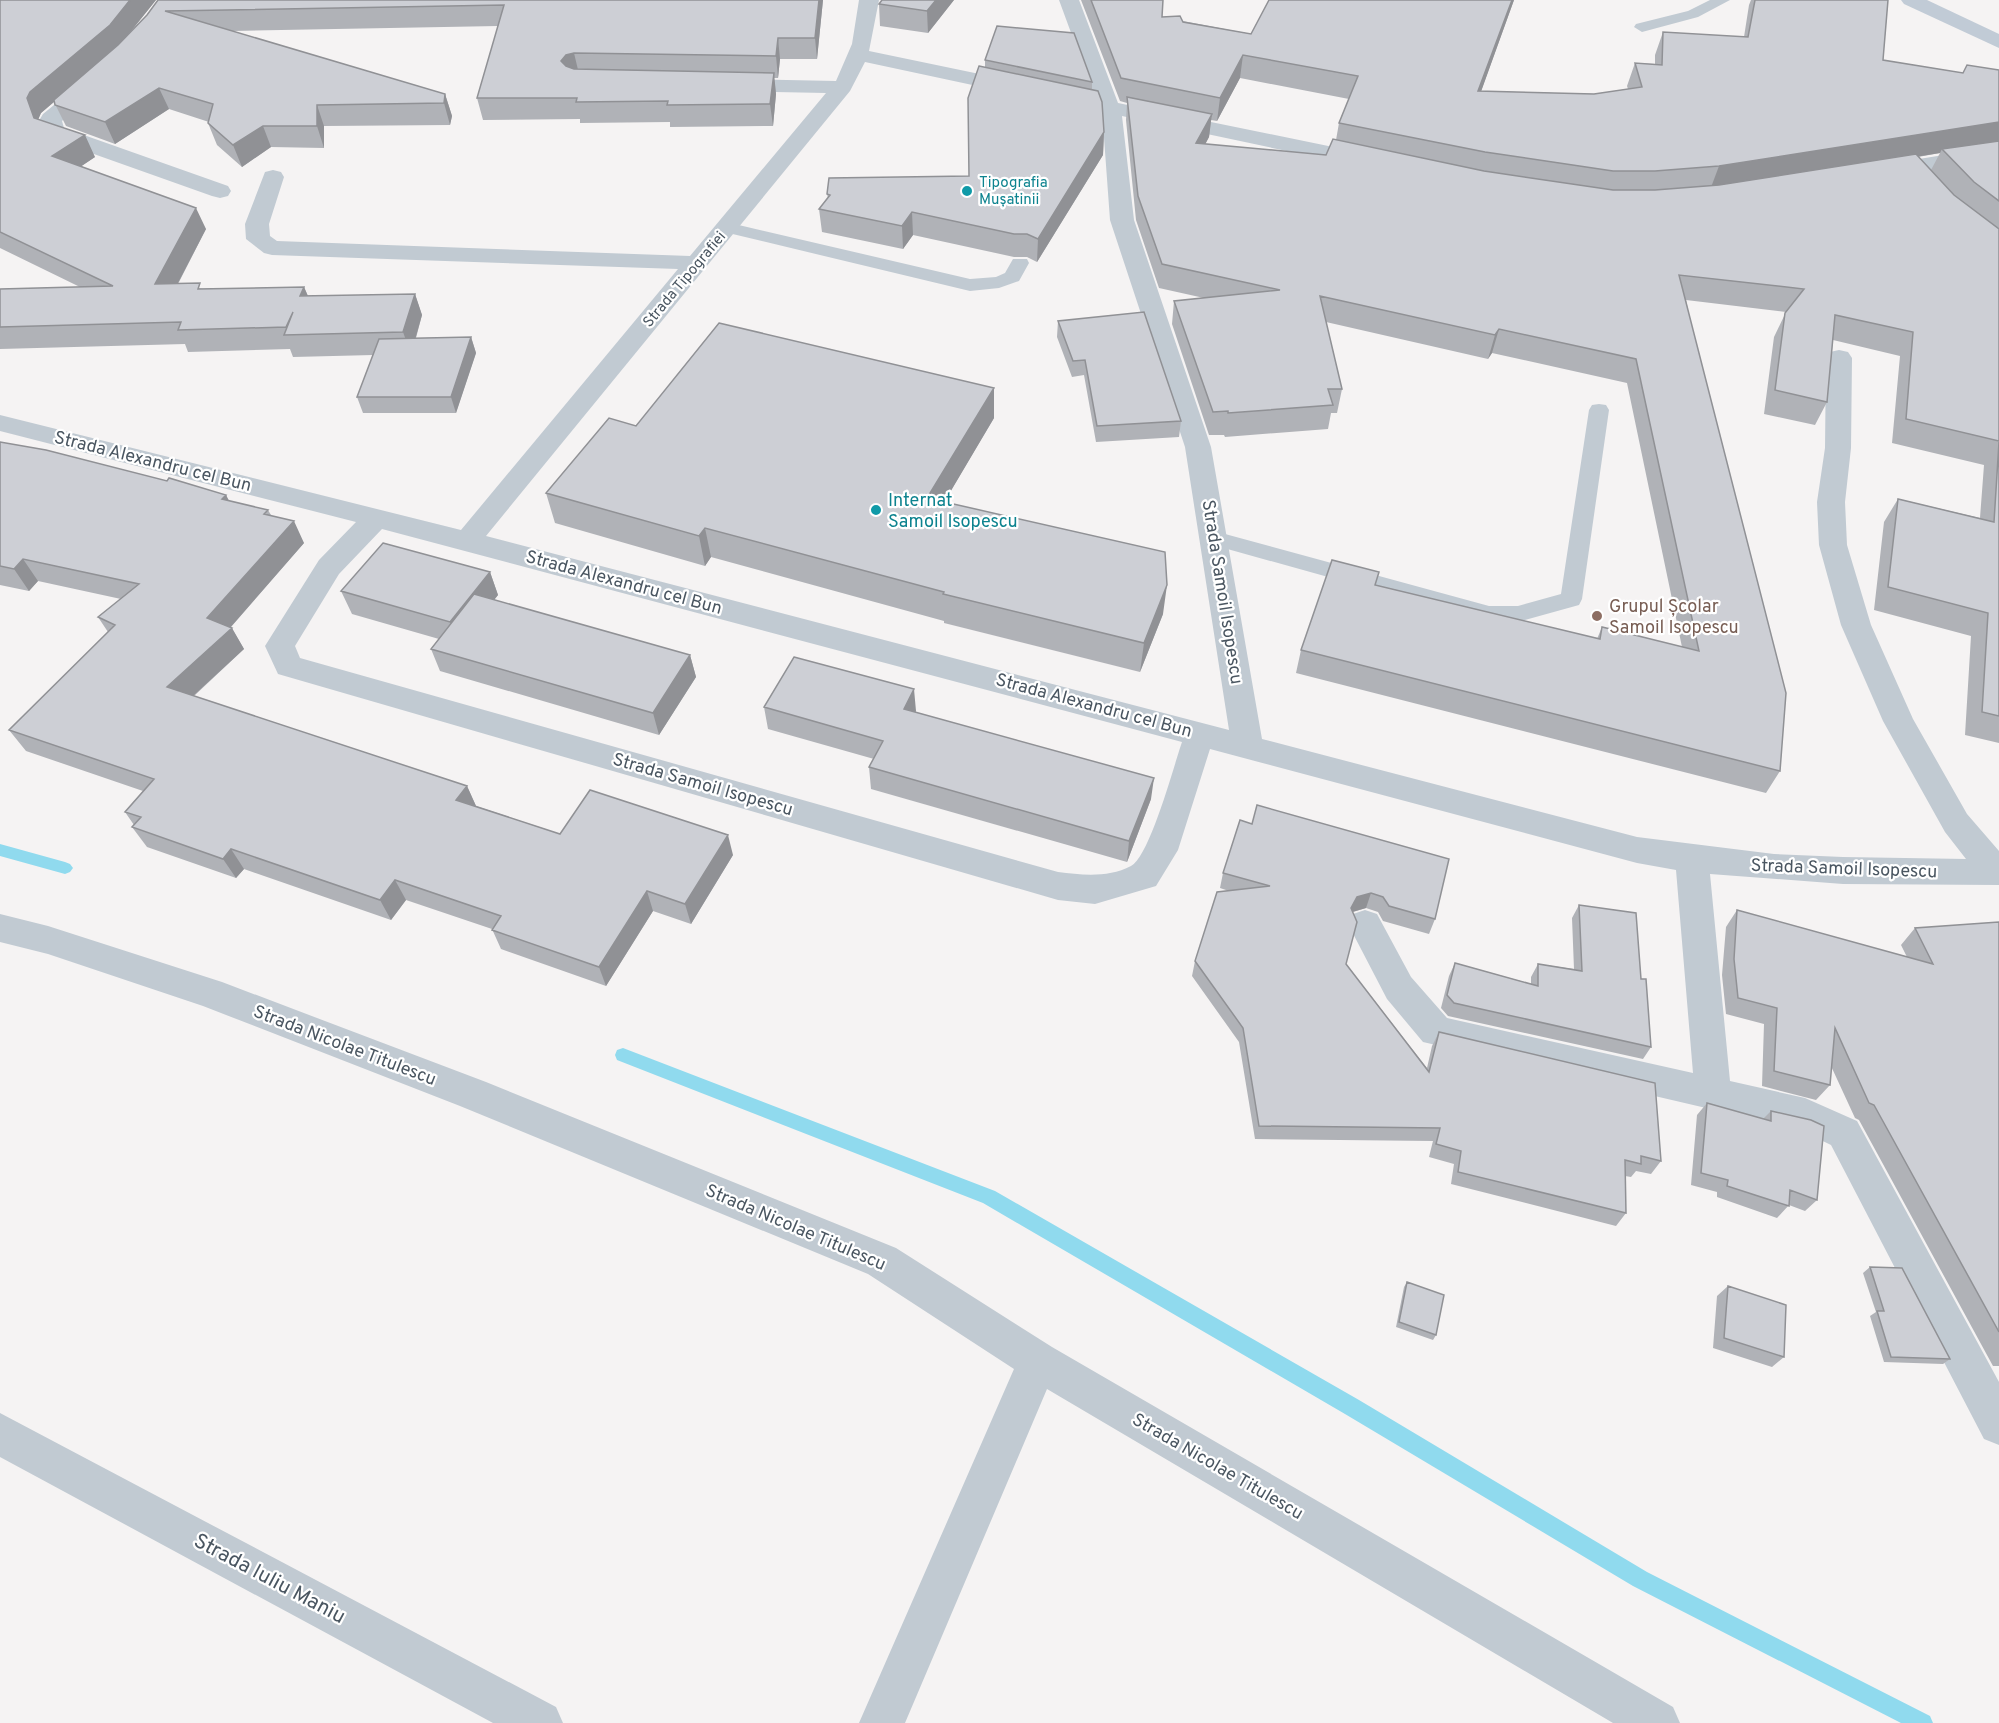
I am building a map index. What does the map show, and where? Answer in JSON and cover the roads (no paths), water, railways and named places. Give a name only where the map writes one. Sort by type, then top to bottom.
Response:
[{"type":"main road","points":[[1911,0],[1999,42]]},
{"type":"street","name":"Strada Tipografiei","points":[[467,541],[843,87],[859,55],[869,0]]},
{"type":"street","name":"Strada Samoil Isopescu","points":[[1069,0],[1114,124],[1122,220],[1198,447],[1247,745],[1637,850],[1692,860],[1748,866],[1881,872],[1998,871]]},
{"type":"street","points":[[859,55],[1397,167]]},
{"type":"street","points":[[112,66],[51,119],[54,132],[220,191]]},
{"type":"street","points":[[711,85],[843,87]]},
{"type":"street","points":[[1861,176],[1918,176],[1999,153]]},
{"type":"street","points":[[273,177],[257,224],[258,238],[272,248],[697,263]]},
{"type":"street","name":"Strada Samoil Isopescu","points":[[1839,358],[1838,448],[1831,502],[1833,545],[1856,626],[1898,721],[1956,824],[1998,871]]},
{"type":"street","name":"Strada Alexandru cel Bun","points":[[0,423],[467,541],[1247,745]]},
{"type":"street","name":"Strada Samoil Isopescu","points":[[376,518],[328,567],[280,646],[289,666],[1058,886],[1095,890],[1144,876],[1162,850],[1200,733]]},
{"type":"street","points":[[1692,860],[1713,1095]]},
{"type":"street","points":[[1365,924],[1399,988],[1436,1031],[1805,1115],[1844,1133],[1999,1424]]},
{"type":"street","name":"Strada Nicolae Titulescu","points":[[0,928],[48,940],[210,993],[473,1094],[882,1261],[1038,1361],[1657,1723]]},
{"type":"street","points":[[882,1723],[1038,1361]]},
{"type":"street","name":"Strada Iuliu Maniu","points":[[0,1434],[540,1723]]},
{"type":"lane","points":[[1642,27],[1693,14],[1722,0]]},
{"type":"lane","points":[[726,227],[970,285],[999,282],[1012,277],[1020,263]]},
{"type":"lane","points":[[1214,538],[1489,614],[1518,614],[1570,599],[1599,410]]},
{"type":"waterway","points":[[0,850],[65,868]]},
{"type":"waterway","points":[[623,1055],[989,1197],[1352,1407],[1640,1579],[1923,1723]]},
{"type":"place","name":"Tipografia Mușatinii","points":[[967,191]]},
{"type":"place","name":"Internat Samoil Isopescu","points":[[876,510]]},
{"type":"place","name":"Grupul Școlar Samoil Isopescu","points":[[1597,616]]}]
